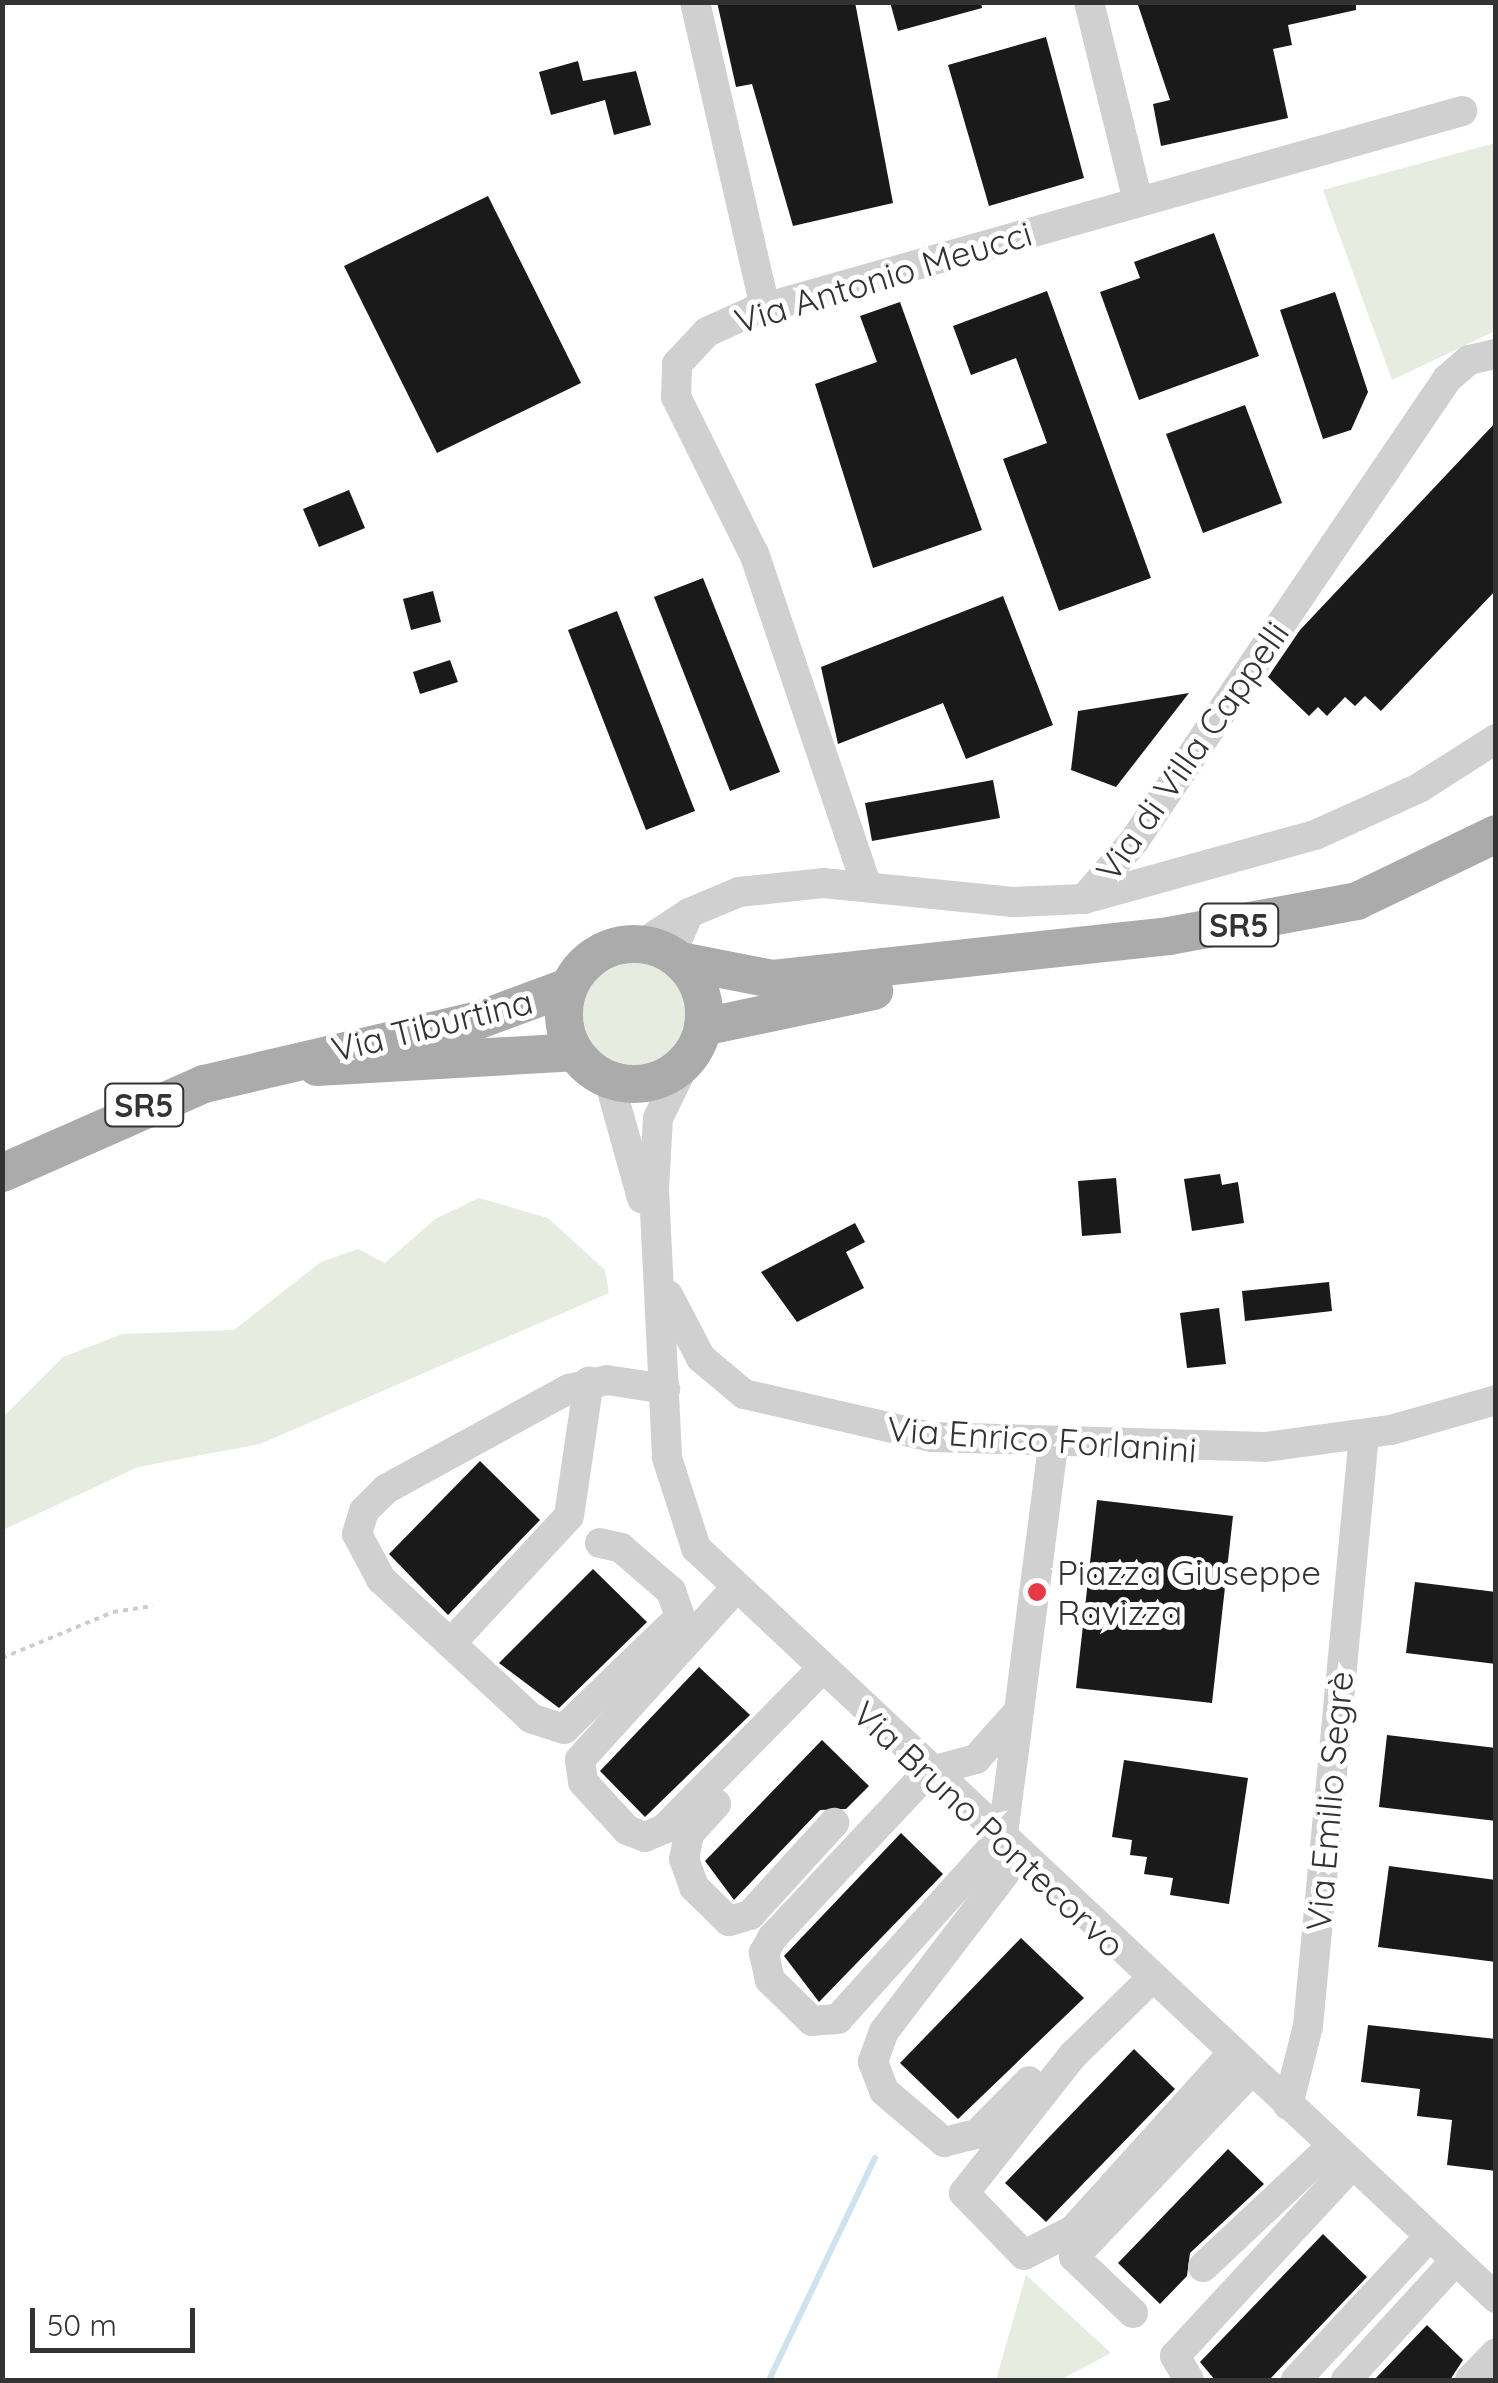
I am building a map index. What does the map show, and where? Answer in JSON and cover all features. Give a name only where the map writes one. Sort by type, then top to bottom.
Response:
[{"type":"main road","name":"SR5","points":[[664,953],[773,979],[968,963],[1330,908],[1420,876],[1496,834]]},
{"type":"main road","name":"Via Tiburtina","points":[[2,1173],[157,1100],[494,1016],[568,986],[598,953],[664,953]]},
{"type":"main road","points":[[609,1080],[650,1083],[685,1063],[704,1026],[700,990],[664,953]]},
{"type":"main road","name":"SR5","points":[[704,1026],[968,963]]},
{"type":"main road","name":"Via Tiburtina","points":[[568,986],[563,1009],[574,1052],[609,1080]]},
{"type":"main road","name":"Via Tiburtina","points":[[295,1063],[366,1069],[574,1052]]},
{"type":"street","points":[[695,2],[766,308]]},
{"type":"street","points":[[1089,2],[1138,202]]},
{"type":"street","name":"Via Antonio Meucci","points":[[865,882],[754,554],[676,397],[677,364],[692,345],[766,308],[1462,111]]},
{"type":"street","name":"Via di Villa Cappelli","points":[[1084,899],[1134,841],[1447,379],[1469,360],[1496,354]]},
{"type":"street","name":"Via di Villa Cappelli","points":[[1084,899],[1315,834],[1419,788],[1496,739]]},
{"type":"street","points":[[664,953],[689,913],[760,888],[865,882],[962,898],[1084,899]]},
{"type":"street","name":"Via Bruno Pontecorvo","points":[[685,1063],[656,1125],[665,1389],[683,1521],[733,1591],[1496,2298]]},
{"type":"street","name":"Via Bruno Pontecorvo","points":[[609,1080],[660,1269]]},
{"type":"street","name":"Via Enrico Forlanini","points":[[660,1269],[690,1343],[744,1394],[896,1432],[1054,1444],[1232,1449],[1364,1435],[1496,1400]]},
{"type":"street","points":[[600,1543],[621,1548],[671,1591],[680,1617],[581,1721],[538,1723],[373,1570],[358,1542],[360,1516],[386,1489],[589,1381],[665,1389]]},
{"type":"street","points":[[451,1644],[569,1516],[589,1381]]},
{"type":"street","name":"Via Emilio Segrè","points":[[1288,2106],[1308,2026],[1364,1435]]},
{"type":"street","points":[[1054,1444],[1019,1711],[1007,1845],[876,2047],[879,2084],[928,2135],[950,2142],[978,2134],[1144,1972]]},
{"type":"street","points":[[733,1591],[580,1760],[583,1782],[627,1830],[644,1837],[664,1830],[825,1677]]},
{"type":"street","points":[[825,1677],[694,1827],[686,1869],[722,1916],[743,1920],[834,1823]]},
{"type":"street","points":[[1007,1845],[845,2014],[825,2023],[805,2017],[770,1980],[766,1946],[928,1772],[976,1759],[1019,1711]]},
{"type":"street","points":[[1144,1972],[964,2193],[1024,2255],[1073,2230],[1242,2063]]},
{"type":"street","points":[[1134,2312],[1074,2257],[1242,2063]]},
{"type":"street","points":[[1202,2267],[1342,2156]]},
{"type":"street","points":[[1190,2380],[1175,2356],[1342,2156]]},
{"type":"street","points":[[1296,2380],[1430,2237]]},
{"type":"street","points":[[1346,2380],[1455,2260]]},
{"type":"street","points":[[1470,2380],[1496,2353]]},
{"type":"path","points":[[2,1658],[113,1612],[153,1606]]},
{"type":"shaded area","points":[[1495,143],[1495,331],[1392,380],[1323,190]]},
{"type":"shaded area","points":[[634,963],[654,966],[677,985],[685,1014],[682,1034],[663,1057],[634,1065],[614,1062],[591,1043],[583,1014],[586,994],[605,971]]},
{"type":"shaded area","points":[[479,1198],[548,1218],[605,1270],[609,1293],[260,1444],[138,1467],[3,1530],[3,1417],[63,1357],[122,1334],[234,1330],[321,1262],[358,1249],[385,1263],[435,1219]]},
{"type":"shaded area","points":[[1026,2275],[1111,2353],[1060,2380],[996,2380]]},
{"type":"building","points":[[717,2],[855,2],[893,203],[793,226],[752,84],[736,87]]},
{"type":"building","points":[[890,2],[981,2],[982,8],[898,31]]},
{"type":"building","points":[[1356,2],[1356,10],[1288,25],[1292,45],[1273,49],[1288,118],[1161,146],[1153,104],[1170,100],[1138,5]]},
{"type":"building","points":[[1046,37],[1084,178],[989,206],[948,65]]},
{"type":"building","points":[[578,61],[583,81],[636,71],[651,125],[614,135],[605,100],[551,115],[539,72]]},
{"type":"building","points":[[488,196],[581,383],[437,453],[344,266]]},
{"type":"building","points":[[1214,233],[1259,356],[1139,400],[1100,292],[1140,278],[1134,262]]},
{"type":"building","points":[[1047,291],[1151,578],[1059,611],[1003,459],[1047,443],[1016,358],[971,375],[953,326]]},
{"type":"building","points":[[1335,292],[1368,392],[1351,430],[1323,439],[1280,310]]},
{"type":"building","points":[[900,302],[982,530],[873,568],[815,384],[877,362],[860,316]]},
{"type":"building","points":[[1245,405],[1282,503],[1203,533],[1166,434]]},
{"type":"building","points":[[1496,422],[1496,590],[1381,711],[1365,696],[1355,706],[1345,697],[1327,716],[1318,707],[1309,716],[1268,677],[1300,630]]},
{"type":"building","points":[[349,490],[365,528],[319,547],[303,509]]},
{"type":"building","points":[[703,578],[780,772],[730,791],[654,597]]},
{"type":"building","points":[[433,591],[441,622],[411,630],[403,599]]},
{"type":"building","points":[[1003,596],[1053,725],[966,759],[943,703],[838,744],[821,667]]},
{"type":"building","points":[[617,611],[695,811],[646,830],[568,630]]},
{"type":"building","points":[[450,660],[458,682],[420,694],[413,672]]},
{"type":"building","points":[[1189,693],[1116,787],[1071,770],[1078,711]]},
{"type":"building","points":[[993,780],[1000,818],[872,841],[865,803]]},
{"type":"building","points":[[1220,1174],[1222,1185],[1238,1182],[1244,1223],[1192,1231],[1184,1179]]},
{"type":"building","points":[[1116,1178],[1121,1233],[1082,1236],[1078,1181]]},
{"type":"building","points":[[855,1223],[865,1242],[846,1252],[864,1288],[797,1322],[761,1272]]},
{"type":"building","points":[[1329,1282],[1332,1311],[1245,1321],[1242,1291]]},
{"type":"building","points":[[1219,1308],[1226,1364],[1187,1368],[1180,1313]]},
{"type":"building","points":[[480,1461],[540,1520],[448,1615],[389,1554]]},
{"type":"building","points":[[1097,1500],[1233,1516],[1212,1703],[1076,1688]]},
{"type":"building","points":[[593,1569],[647,1622],[559,1708],[499,1663]]},
{"type":"building","points":[[1415,1582],[1496,1592],[1496,1664],[1406,1653]]},
{"type":"building","points":[[699,1667],[750,1715],[645,1817],[600,1771]]},
{"type":"building","points":[[1387,1735],[1496,1748],[1496,1821],[1379,1807]]},
{"type":"building","points":[[822,1740],[869,1786],[846,1809],[820,1810],[734,1900],[705,1861]]},
{"type":"building","points":[[1124,1760],[1248,1778],[1229,1904],[1170,1895],[1173,1878],[1144,1874],[1147,1857],[1130,1855],[1132,1840],[1112,1837]]},
{"type":"building","points":[[901,1833],[943,1874],[819,2002],[784,1956]]},
{"type":"building","points":[[1389,1866],[1496,1880],[1496,1962],[1378,1947]]},
{"type":"building","points":[[1021,1938],[1084,1998],[958,2119],[900,2063]]},
{"type":"building","points":[[1368,2025],[1496,2039],[1496,2171],[1447,2165],[1452,2120],[1417,2116],[1420,2089],[1361,2082]]},
{"type":"building","points":[[1134,2049],[1175,2089],[1046,2222],[1005,2183]]},
{"type":"building","points":[[1228,2149],[1264,2184],[1190,2253],[1187,2276],[1160,2304],[1118,2263]]},
{"type":"building","points":[[1323,2234],[1367,2277],[1269,2380],[1215,2380],[1200,2362]]},
{"type":"building","points":[[1427,2325],[1463,2360],[1450,2380],[1374,2380]]},
{"type":"waterway","points":[[769,2380],[875,2158]]},
{"type":"place","name":"Piazza Giuseppe Ravizza","points":[[1037,1592]]}]
